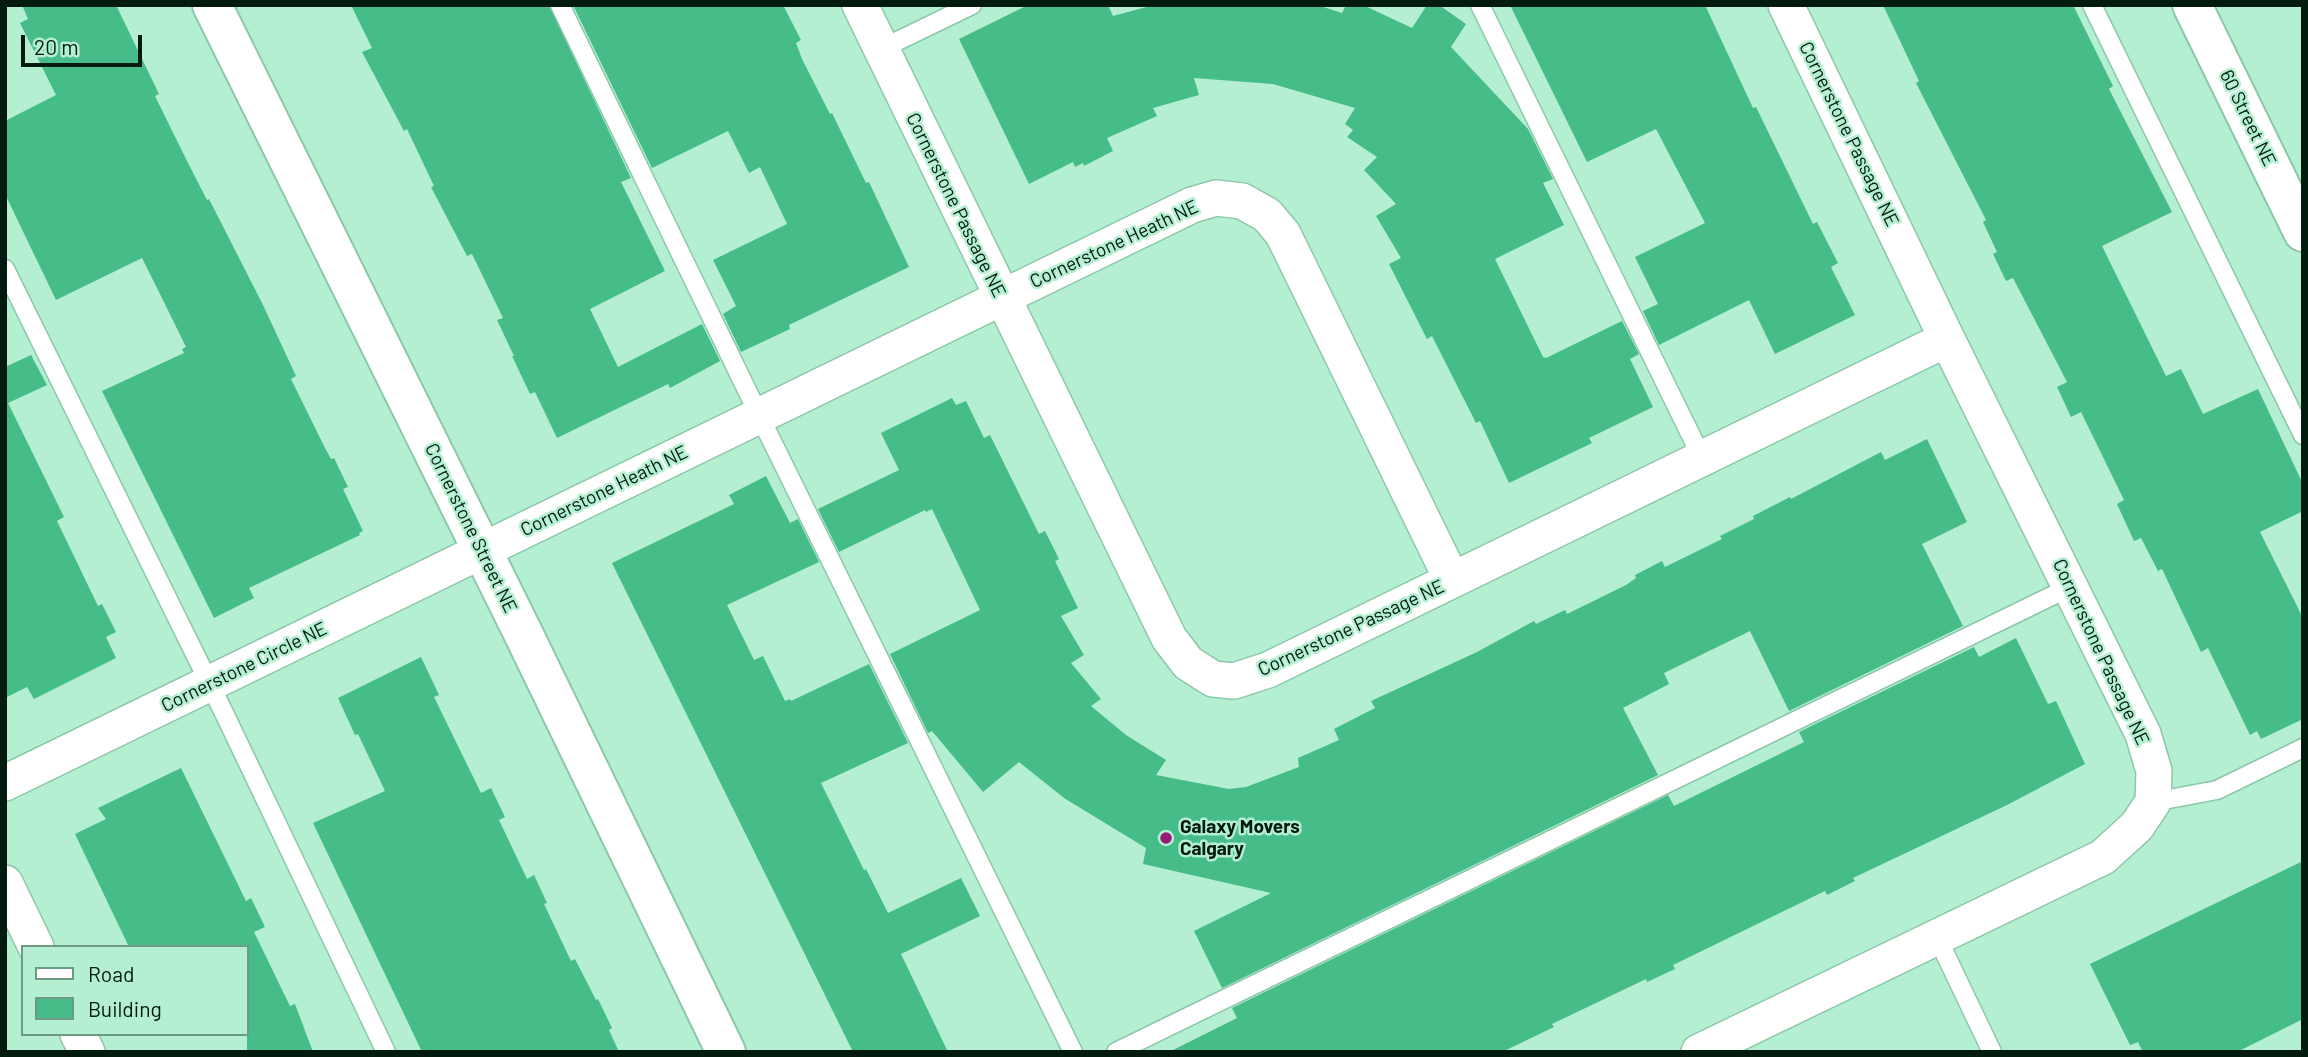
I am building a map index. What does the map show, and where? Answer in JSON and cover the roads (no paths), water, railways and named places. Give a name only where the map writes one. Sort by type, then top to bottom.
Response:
[{"type":"street","name":"Cornerstone Street NE","points":[[212,5],[482,550],[726,1052]]},
{"type":"street","name":"Cornerstone Passage NE","points":[[860,5],[1169,638],[1188,663],[1213,679],[1234,681],[1268,670],[1947,339]]},
{"type":"street","name":"Cornerstone Passage NE","points":[[1786,5],[1947,339],[2143,734],[2154,771],[2153,802]]},
{"type":"street","name":"60 Street NE","points":[[2192,5],[2303,232]]},
{"type":"street","name":"Cornerstone Heath NE","points":[[482,550],[1192,205],[1216,198],[1242,201],[1267,215],[1283,234],[1452,580]]},
{"type":"street","name":"Cornerstone Circle NE","points":[[5,783],[482,550]]},
{"type":"street","points":[[1699,1052],[2103,857],[2137,825],[2153,802]]},
{"type":"street","points":[[5,883],[35,945]]},
{"type":"street","points":[[79,1036],[87,1052]]},
{"type":"lane","points":[[560,5],[1073,1052]]},
{"type":"lane","points":[[881,49],[972,5]]},
{"type":"lane","points":[[1480,5],[1702,458]]},
{"type":"lane","points":[[2092,5],[2303,435]]},
{"type":"lane","points":[[5,269],[386,1052]]},
{"type":"lane","points":[[1116,1052],[2070,587]]},
{"type":"lane","points":[[2153,802],[2217,790],[2303,748]]},
{"type":"lane","points":[[1937,937],[1992,1052]]},
{"type":"place","name":"Galaxy Movers Calgary","points":[[1166,838]]}]
